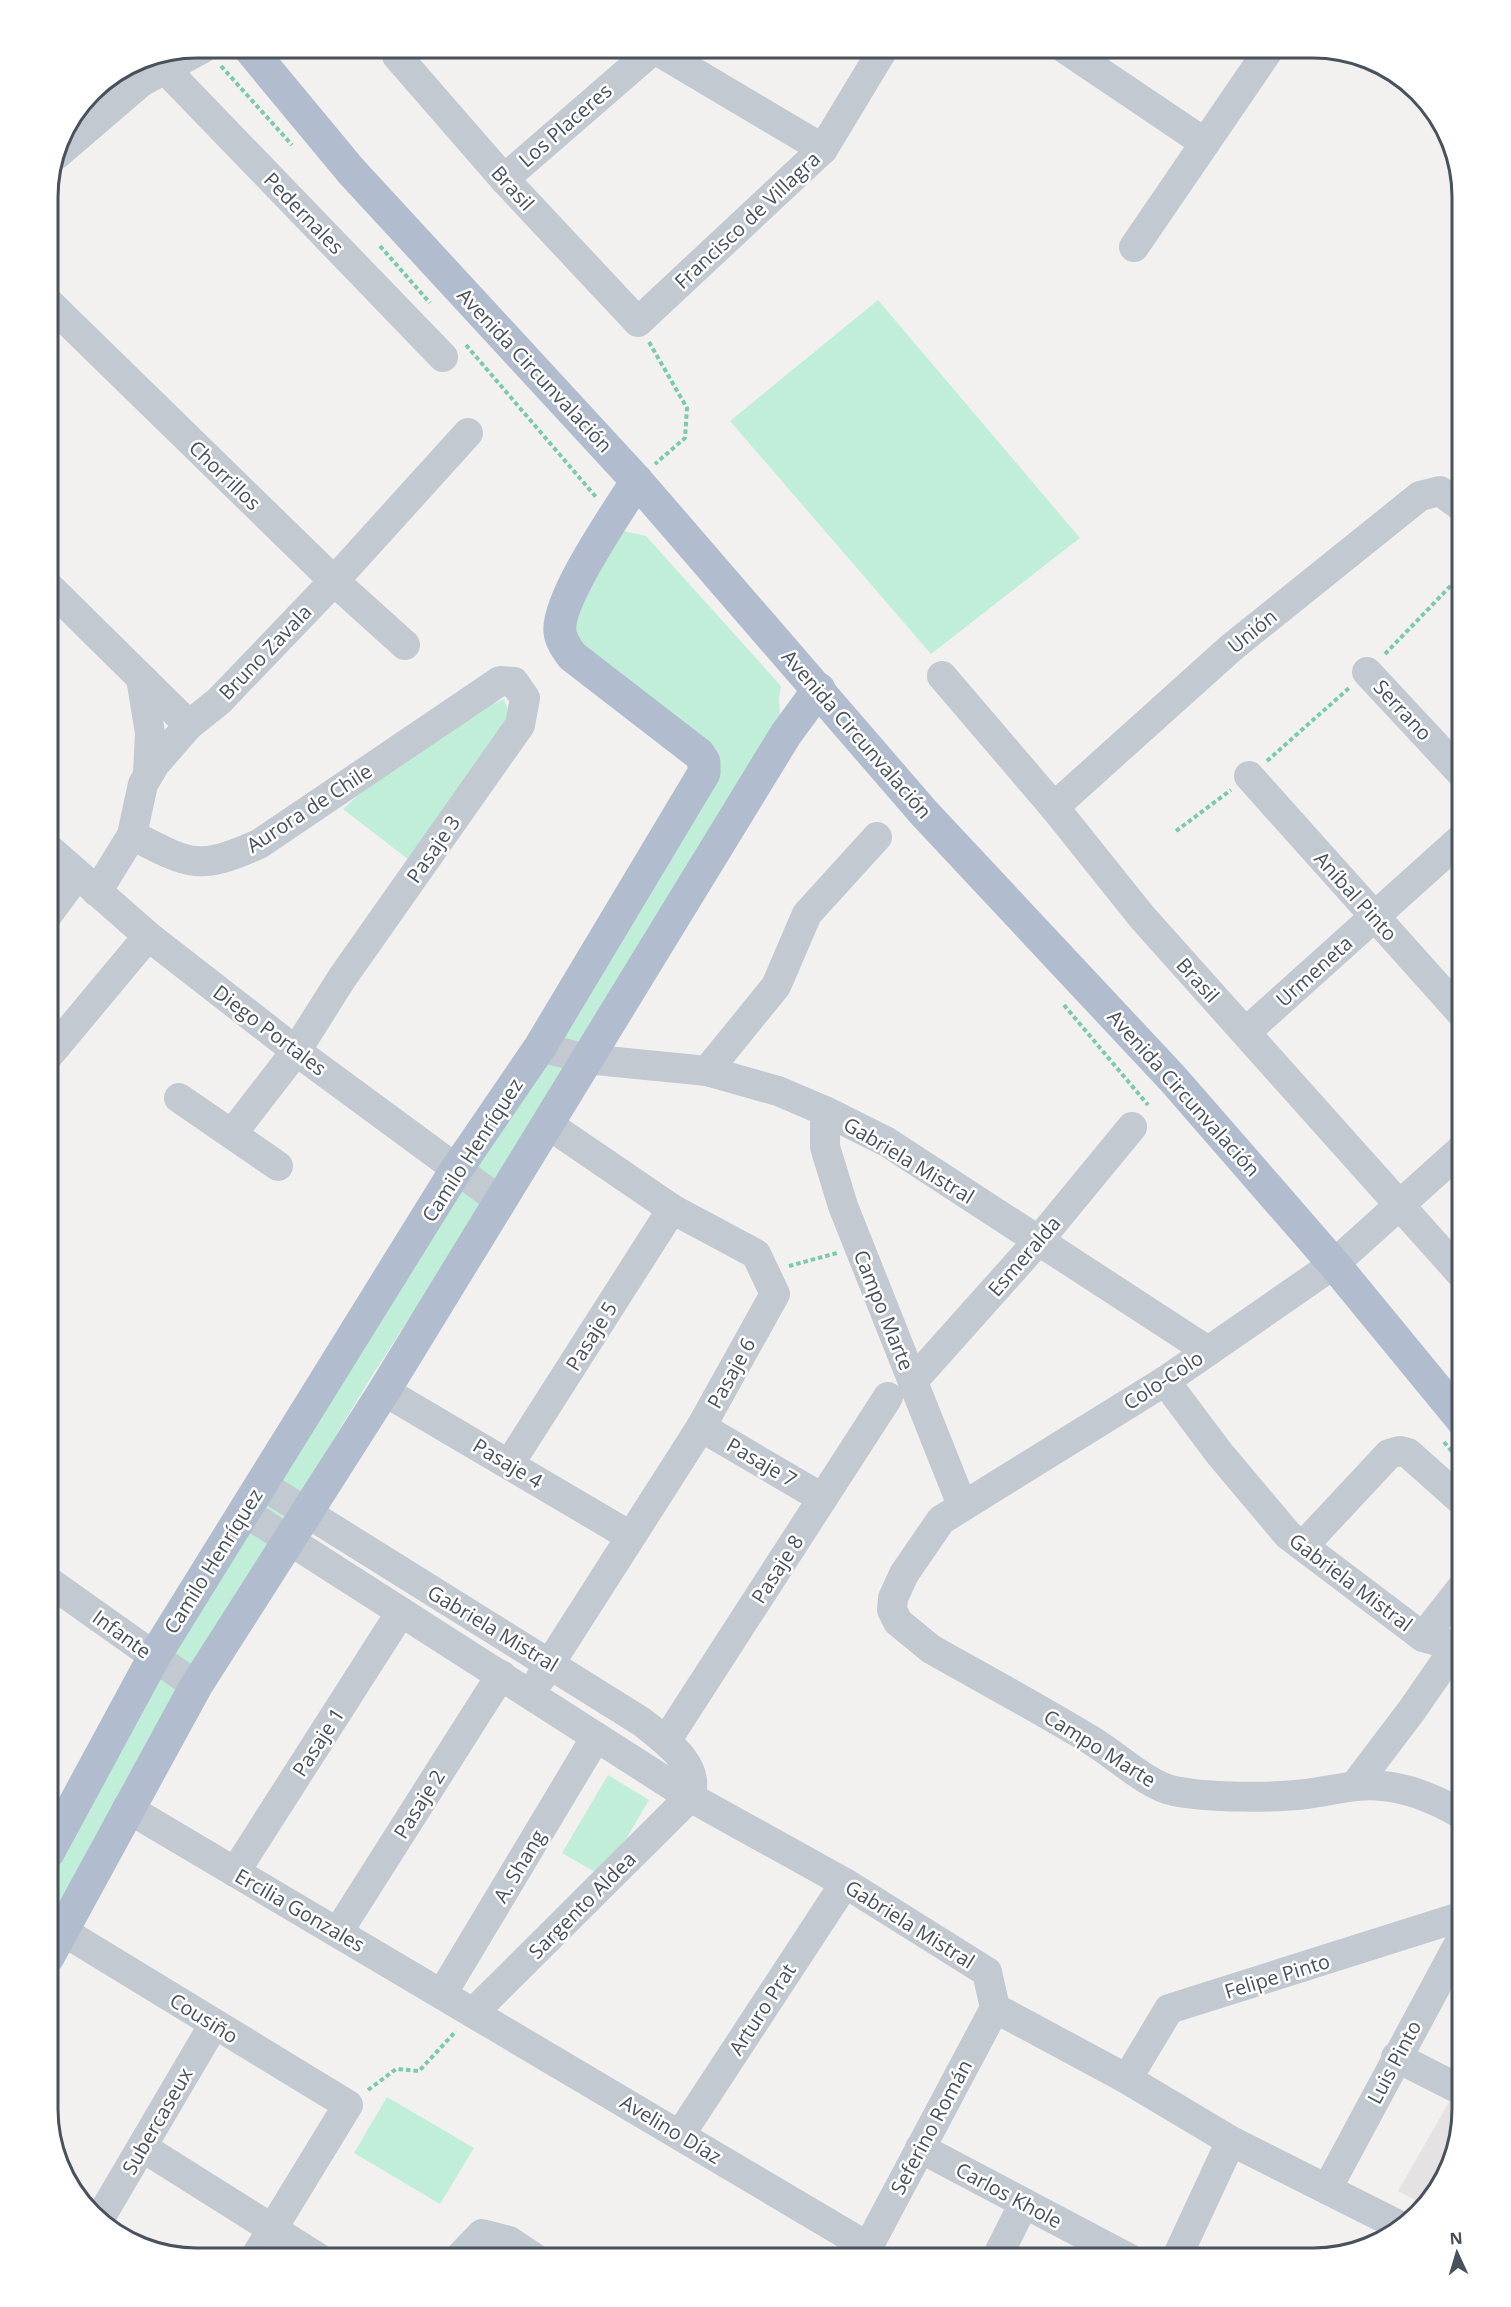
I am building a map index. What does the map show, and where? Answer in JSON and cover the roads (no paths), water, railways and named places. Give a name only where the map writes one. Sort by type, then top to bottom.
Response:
[{"type":"main road","name":"Avenida Circunvalación","points":[[258,59],[351,171],[637,481],[924,813],[1173,1079],[1334,1264],[1453,1409]]},
{"type":"main road","name":"Camilo Henríquez","points":[[58,1834],[154,1657],[456,1170],[540,1047],[704,773],[704,762],[699,754],[572,656],[564,645],[560,630],[565,607],[583,568],[637,481]]},
{"type":"main road","points":[[58,1937],[196,1686],[384,1391],[549,1125],[586,1059],[786,734],[819,689]]},
{"type":"street","name":"Brasil","points":[[400,59],[504,179],[638,322]]},
{"type":"street","name":"Los Placeres","points":[[504,179],[642,59]]},
{"type":"street","points":[[671,59],[823,149]]},
{"type":"street","name":"Francisco de Villagra","points":[[638,322],[823,149],[877,59]]},
{"type":"street","points":[[1080,59],[1205,143]]},
{"type":"street","points":[[1134,247],[1262,59]]},
{"type":"street","points":[[70,143],[141,81],[182,60]]},
{"type":"street","name":"Pedernales","points":[[165,69],[443,357]]},
{"type":"street","name":"Chorrillos","points":[[59,313],[334,581],[405,645]]},
{"type":"street","name":"Bruno Zavala","points":[[59,906],[87,883],[132,835],[143,784],[148,774],[189,724],[219,701],[334,581],[468,433]]},
{"type":"street","name":"Unión","points":[[1054,807],[1232,647],[1420,496],[1440,491],[1453,501]]},
{"type":"street","points":[[59,597],[189,724]]},
{"type":"street","name":"Serrano","points":[[1367,672],[1453,764]]},
{"type":"street","name":"Brasil","points":[[942,676],[1054,807],[1142,917],[1453,1265]]},
{"type":"street","points":[[141,678],[150,734],[148,774]]},
{"type":"street","name":"Pasaje 3","points":[[296,1051],[342,978],[520,725],[525,698],[514,681],[500,681],[474,698]]},
{"type":"street","name":"Aurora de Chile","points":[[132,835],[168,854],[195,863],[222,861],[260,844],[474,698]]},
{"type":"street","name":"Aníbal Pinto","points":[[1249,776],[1453,1004]]},
{"type":"street","points":[[707,1071],[776,986],[807,914],[877,837]]},
{"type":"street","name":"Urmeneta","points":[[1246,1032],[1453,846]]},
{"type":"street","name":"Diego Portales","points":[[59,858],[148,936],[296,1051],[500,1201]]},
{"type":"street","points":[[59,1043],[148,936]]},
{"type":"street","name":"Gabriela Mistral","points":[[540,1047],[586,1059],[707,1071],[778,1091],[825,1111],[887,1142],[1209,1351]]},
{"type":"street","points":[[232,1134],[296,1051]]},
{"type":"street","points":[[179,1098],[278,1166]]},
{"type":"street","name":"Campo Marte","points":[[825,1111],[824,1136],[828,1162],[859,1247],[962,1505]]},
{"type":"street","name":"Pasaje 6","points":[[531,1695],[701,1427],[775,1294],[756,1254],[672,1209],[549,1125]]},
{"type":"street","name":"Esmeralda","points":[[914,1381],[1040,1240],[1132,1127]]},
{"type":"street","name":"Colo-Colo","points":[[898,1622],[892,1610],[897,1587],[941,1521],[962,1505],[1164,1381],[1334,1264],[1453,1157]]},
{"type":"street","name":"Pasaje 5","points":[[510,1463],[672,1209]]},
{"type":"street","name":"Gabriela Mistral","points":[[1164,1381],[1288,1535],[1424,1637],[1453,1645]]},
{"type":"street","name":"Pasaje 4","points":[[384,1391],[510,1463],[630,1536]]},
{"type":"street","name":"Pasaje 8","points":[[666,1741],[888,1397]]},
{"type":"street","name":"Pasaje 7","points":[[701,1427],[822,1498]]},
{"type":"street","points":[[1303,1546],[1389,1454],[1400,1451],[1408,1453],[1453,1493]]},
{"type":"street","name":"Gabriela Mistral","points":[[261,1484],[298,1527],[401,1612],[690,1797],[845,1883],[987,1972],[995,2008]]},
{"type":"street","name":"Gabriela Mistral","points":[[245,1512],[298,1527],[551,1663],[642,1722],[666,1741],[689,1767],[693,1776],[694,1787],[690,1797]]},
{"type":"street","name":"Infante","points":[[58,1588],[196,1686]]},
{"type":"street","points":[[1424,1637],[1453,1599]]},
{"type":"street","name":"Pasaje 1","points":[[235,1872],[401,1612]]},
{"type":"street","name":"Campo Marte","points":[[898,1622],[932,1649],[1091,1740],[1159,1786],[1174,1791],[1213,1794],[1283,1795],[1325,1792],[1356,1784],[1384,1786],[1411,1791],[1453,1810]]},
{"type":"street","points":[[1356,1784],[1453,1656]]},
{"type":"street","name":"Pasaje 2","points":[[338,1932],[501,1675]]},
{"type":"street","name":"A. Shang","points":[[442,1994],[596,1737]]},
{"type":"street","name":"Sargento Aldea","points":[[473,2013],[690,1797]]},
{"type":"street","name":"Ercilia Gonzales","points":[[127,1808],[473,2013]]},
{"type":"street","name":"Arturo Prat","points":[[680,2135],[845,1883]]},
{"type":"street","name":"Felipe Pinto","points":[[1127,2079],[1169,2009],[1453,1928]]},
{"type":"street","name":"Luis Pinto","points":[[1327,2189],[1396,2057],[1453,1940]]},
{"type":"street","name":"Cousiño","points":[[58,1945],[214,2024],[348,2105],[272,2229]]},
{"type":"street","points":[[995,2008],[1127,2079],[1231,2141],[1394,2223]]},
{"type":"street","name":"Seferino Román","points":[[868,2247],[995,2008]]},
{"type":"street","name":"Avelino Díaz","points":[[473,2013],[868,2247]]},
{"type":"street","name":"Subercaseux","points":[[104,2212],[214,2024]]},
{"type":"street","points":[[1396,2057],[1453,2086]]},
{"type":"street","points":[[1181,2248],[1231,2141]]},
{"type":"street","points":[[142,2147],[302,2248]]},
{"type":"street","name":"Carlos Khole","points":[[920,2148],[1109,2248]]},
{"type":"street","points":[[1002,2248],[1024,2203]]},
{"type":"street","points":[[261,2248],[272,2229]]},
{"type":"street","points":[[469,2248],[482,2234],[509,2241],[520,2248]]}]
